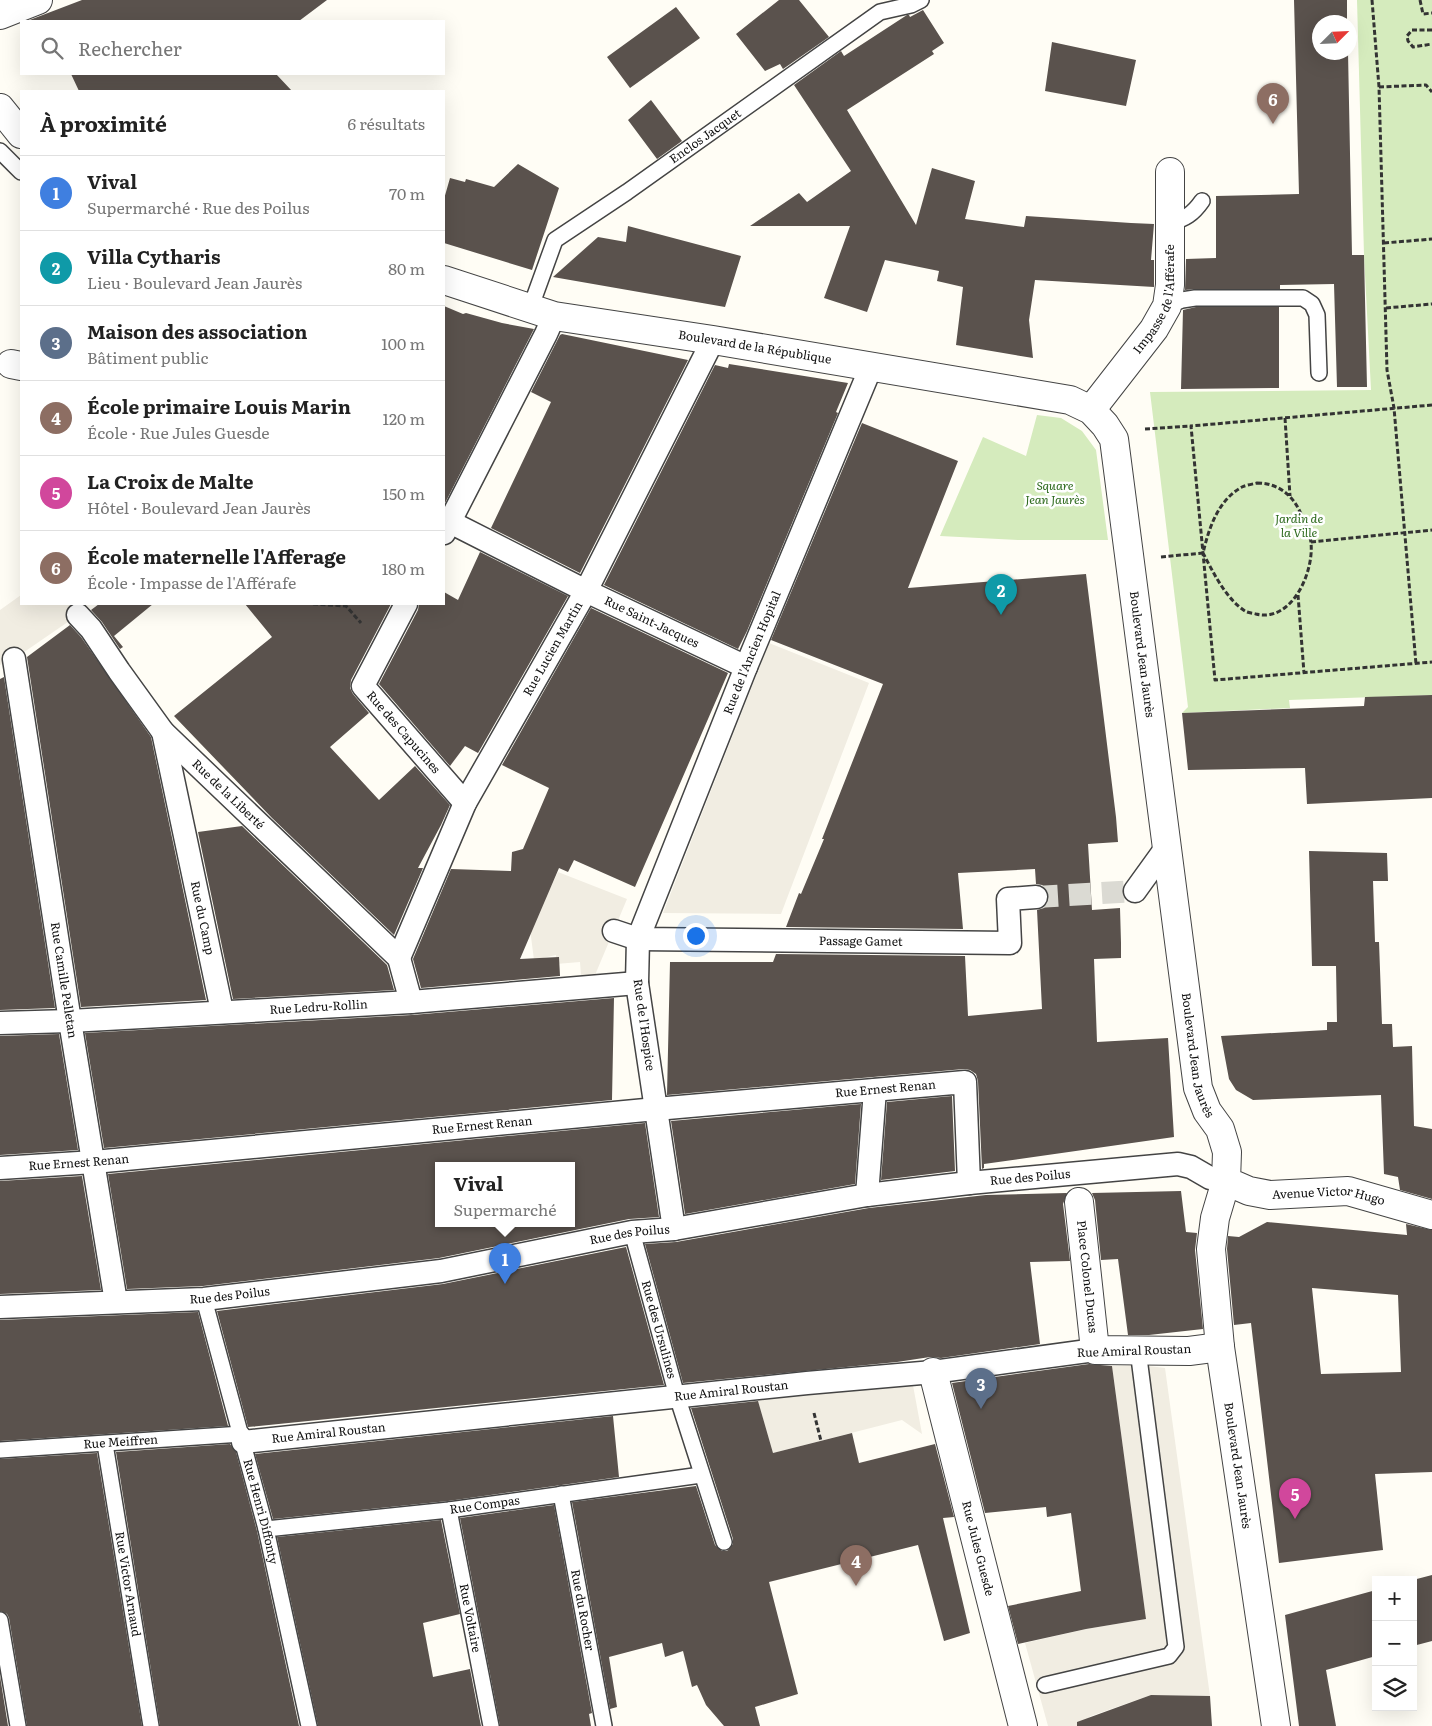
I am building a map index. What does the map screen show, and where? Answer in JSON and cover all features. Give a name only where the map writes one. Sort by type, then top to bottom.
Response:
[{"type":"street","points":[[0,15],[38,0]]},
{"type":"street","points":[[0,101],[0,108],[20,133]]},
{"type":"street","name":"Impasse de l'Afférafe","points":[[1080,405],[1154,329],[1167,306],[1170,285],[1170,172]]},
{"type":"street","name":"Boulevard de la République","points":[[445,280],[542,312],[871,367],[1080,405]]},
{"type":"street","points":[[447,528],[546,334],[542,312]]},
{"type":"street","name":"Rue Lucien Martin","points":[[399,958],[465,803],[586,592],[713,340]]},
{"type":"street","name":"Rue de l'Ancien Hopital","points":[[638,939],[746,667],[871,367]]},
{"type":"street","name":"Boulevard Jean Jaurès","points":[[1080,405],[1105,425],[1114,439],[1198,1088],[1207,1111],[1220,1129],[1227,1152],[1226,1181],[1214,1218],[1211,1249],[1220,1346],[1276,1726]]},
{"type":"street","name":"Rue Saint-Jacques","points":[[447,528],[746,667]]},
{"type":"street","name":"Rue des Capucines","points":[[405,605],[363,686],[465,803]]},
{"type":"street","name":"Rue de la Liberté","points":[[78,615],[91,628],[163,732],[399,958]]},
{"type":"street","name":"Rue Camille Pelletan","points":[[14,658],[116,1302]]},
{"type":"street","name":"Rue du Camp","points":[[163,732],[222,1011]]},
{"type":"street","points":[[1135,891],[1166,848]]},
{"type":"street","name":"Passage Gamet","points":[[638,939],[1010,942],[1008,899],[1036,897]]},
{"type":"street","points":[[614,931],[638,939]]},
{"type":"street","name":"Rue de l'Hospice","points":[[638,939],[636,983],[674,1229]]},
{"type":"street","points":[[399,958],[411,1002]]},
{"type":"street","name":"Rue Ledru-Rollin","points":[[0,1023],[70,1021],[222,1011],[411,1002],[636,983]]},
{"type":"street","name":"Rue Ernest Renan","points":[[0,1168],[94,1162],[965,1082],[969,1183]]},
{"type":"street","points":[[867,1195],[875,1090]]},
{"type":"street","name":"Rue des Poilus","points":[[0,1307],[204,1299],[441,1271],[632,1232],[674,1229],[867,1195],[969,1183],[1178,1164],[1191,1167],[1210,1178],[1226,1181]]},
{"type":"street","name":"Avenue Victor Hugo","points":[[1226,1181],[1249,1191],[1270,1195],[1348,1191],[1432,1215]]},
{"type":"street","name":"Place Colonel Ducas","points":[[1078,1202],[1095,1350]]},
{"type":"street","name":"Rue Amiral Roustan","points":[[242,1438],[933,1372],[1095,1350],[1189,1350],[1220,1346]]},
{"type":"street","name":"Rue Jules Guesde","points":[[933,1372],[1023,1726]]},
{"type":"lane","name":"Enclos Jacquet","points":[[542,312],[555,240],[627,192],[880,12],[921,0]]},
{"type":"lane","points":[[0,151],[20,171]]},
{"type":"lane","points":[[1170,223],[1185,219],[1196,210],[1202,201]]},
{"type":"lane","points":[[1167,306],[1182,300],[1195,298],[1303,298],[1312,304],[1317,315],[1319,373]]},
{"type":"lane","name":"Rue des Ursulines","points":[[632,1232],[677,1396],[724,1542]]},
{"type":"lane","name":"Rue Henri Diffonty","points":[[204,1299],[266,1528],[308,1726]]},
{"type":"lane","points":[[1045,1685],[1169,1656],[1176,1647],[1138,1350]]},
{"type":"lane","name":"Rue Meiffren","points":[[0,1450],[242,1438]]},
{"type":"lane","name":"Rue Victor Arnaud","points":[[105,1444],[152,1726]]},
{"type":"lane","name":"Rue Compas","points":[[266,1528],[449,1510],[701,1475]]},
{"type":"lane","name":"Rue du Rocher","points":[[560,1494],[604,1726]]},
{"type":"lane","name":"Rue Voltaire","points":[[449,1510],[491,1726]]},
{"type":"lane","points":[[0,1620],[18,1726]]},
{"type":"path","points":[[1372,0],[1379,87],[1387,370],[1394,408],[1416,664]]},
{"type":"path","points":[[1420,0],[1423,14],[1432,13]]},
{"type":"path","points":[[1432,30],[1412,30],[1407,36],[1408,41],[1413,47],[1432,44]]},
{"type":"path","points":[[1379,87],[1426,85],[1432,92]]},
{"type":"path","points":[[1384,243],[1432,239]]},
{"type":"path","points":[[1386,308],[1432,304]]},
{"type":"path","points":[[1108,431],[1191,426],[1432,405]]},
{"type":"path","points":[[1284,418],[1290,496]]},
{"type":"path","points":[[1191,426],[1215,680],[1432,662]]},
{"type":"path","points":[[1257,483],[1269,483],[1290,496],[1298,507],[1311,542],[1310,564],[1298,594],[1286,608],[1263,616],[1246,611],[1218,582],[1203,552],[1208,533],[1222,506],[1242,487],[1257,483]]},
{"type":"path","points":[[1311,542],[1432,530]]},
{"type":"path","points":[[1298,594],[1304,672]]},
{"type":"path","points":[[330,605],[346,606],[383,648]]},
{"type":"green space","name":"Jardin de la Ville","points":[[1357,0],[1432,0],[1432,695],[1289,700],[1290,708],[1182,713],[1188,707],[1150,392],[1371,390],[1364,255]]},
{"type":"green space","name":"Square Jean Jaurès","points":[[1037,415],[1061,418],[1082,431],[1096,450],[1108,540],[1018,540],[940,536],[983,437],[1026,456]]},
{"type":"shaded area","points":[[20,596],[20,605],[72,605],[78,615],[14,659],[0,665],[0,610]]},
{"type":"shaded area","points":[[769,643],[869,683],[781,914],[663,913]]},
{"type":"shaded area","points":[[558,872],[627,899],[595,975],[581,975],[580,962],[556,964],[556,955],[534,960],[530,929]]},
{"type":"shaded area","points":[[1140,1365],[1165,1368],[1210,1696],[1151,1695],[1091,1716],[1077,1726],[1048,1726],[1025,1643],[1086,1629],[1146,1619],[1112,1366]]},
{"type":"shaded area","points":[[912,1380],[922,1434],[902,1420],[773,1453],[757,1398]]},
{"type":"building","points":[[82,0],[327,0],[300,20],[30,20]]},
{"type":"building","points":[[779,0],[799,0],[829,37],[783,69],[780,64],[765,71],[736,34]]},
{"type":"building","points":[[1294,0],[1347,0],[1347,15],[1312,15],[1312,60],[1348,60],[1352,255],[1364,255],[1367,387],[1337,387],[1334,284],[1280,285],[1280,289],[1185,290],[1186,259],[1216,258],[1216,196],[1299,194]]},
{"type":"building","points":[[676,7],[700,38],[630,88],[607,57]]},
{"type":"building","points":[[923,10],[944,43],[932,51],[934,54],[847,110],[916,225],[932,168],[975,181],[965,219],[1024,227],[1026,216],[1154,224],[1151,260],[1154,260],[1154,287],[1035,280],[1029,320],[1033,358],[956,345],[963,287],[937,281],[939,271],[885,260],[867,312],[824,298],[850,226],[750,226],[799,193],[807,202],[851,171],[794,85],[841,51],[844,56],[907,15],[910,17]]},
{"type":"building","points":[[1052,42],[1136,60],[1126,106],[1045,91]]},
{"type":"building","points":[[71,75],[277,75],[291,90],[79,90]]},
{"type":"building","points":[[651,100],[682,141],[657,159],[628,120]]},
{"type":"building","points":[[518,164],[559,188],[532,270],[445,243],[445,196],[450,178],[465,182],[466,179],[494,187]]},
{"type":"building","points":[[628,226],[741,256],[725,307],[553,277],[598,237],[626,242]]},
{"type":"building","points":[[445,306],[463,314],[466,313],[534,329],[445,503]]},
{"type":"building","points":[[1196,307],[1279,307],[1279,388],[1181,389],[1183,310]]},
{"type":"building","points":[[562,334],[688,360],[580,573],[491,528],[551,402],[531,392]]},
{"type":"building","points":[[729,364],[848,383],[836,412],[838,413],[738,649],[604,585],[715,365],[728,368]]},
{"type":"building","points":[[862,423],[958,461],[908,588],[1086,574],[1118,842],[1088,844],[1092,910],[1120,908],[1121,943],[1121,958],[1094,959],[1097,1042],[1168,1038],[1174,1137],[984,1164],[982,1169],[978,1081],[976,1074],[964,1069],[667,1095],[670,962],[773,962],[776,954],[965,956],[968,1016],[1042,1009],[1037,910],[1044,908],[1049,897],[1047,889],[1042,885],[1036,884],[1035,869],[958,873],[963,929],[786,927],[799,893],[801,894],[824,839],[822,839],[883,684],[771,640]]},
{"type":"building","points":[[480,552],[568,596],[478,753],[465,746],[450,766],[379,684],[418,610],[419,605],[445,605],[445,593],[458,600]]},
{"type":"building","points":[[98,605],[152,605],[114,636],[123,647],[120,649],[102,622],[91,610]]},
{"type":"building","points":[[246,605],[390,605],[351,680],[350,688],[353,694],[369,713],[330,747],[379,800],[415,766],[450,805],[418,868],[423,868],[394,935],[272,818],[174,716],[272,637]]},
{"type":"building","points":[[591,608],[728,673],[635,887],[574,860],[568,872],[559,868],[520,959],[559,957],[560,976],[421,988],[413,959],[451,869],[511,871],[512,852],[523,849],[549,788],[502,765]]},
{"type":"building","points":[[70,625],[81,637],[151,737],[206,1000],[81,1007],[27,657]]},
{"type":"building","points":[[4,677],[55,1008],[0,1010],[0,679]]},
{"type":"building","points":[[1432,695],[1432,798],[1307,804],[1305,768],[1188,770],[1182,713],[1364,706],[1365,697]]},
{"type":"building","points":[[242,826],[387,965],[394,990],[233,999],[198,832]]},
{"type":"building","points":[[1309,851],[1387,853],[1388,881],[1373,881],[1375,942],[1379,942],[1382,1024],[1392,1024],[1393,1047],[1412,1046],[1414,1126],[1432,1129],[1432,1199],[1400,1190],[1398,1177],[1384,1174],[1381,1095],[1253,1100],[1236,1090],[1229,1079],[1221,1036],[1327,1030],[1327,1022],[1337,1022],[1336,966],[1312,966]]},
{"type":"building","points":[[614,998],[612,1100],[104,1148],[85,1033],[412,1015]]},
{"type":"building","points":[[59,1034],[78,1150],[0,1155],[0,1036]]},
{"type":"building","points":[[952,1096],[955,1171],[881,1180],[887,1102]]},
{"type":"building","points":[[861,1104],[855,1184],[685,1214],[671,1121]]},
{"type":"building","points":[[645,1123],[659,1217],[629,1219],[439,1258],[203,1286],[127,1289],[108,1174]]},
{"type":"building","points":[[82,1176],[101,1290],[0,1294],[0,1181]]},
{"type":"building","points":[[1181,1191],[1186,1232],[1197,1233],[1195,1250],[1203,1329],[1149,1335],[1128,1335],[1118,1259],[1101,1260],[1095,1200],[1092,1193]]},
{"type":"building","points":[[1067,1193],[1063,1204],[1070,1261],[1030,1262],[1040,1344],[941,1358],[930,1357],[897,1362],[683,1383],[645,1244],[676,1242],[869,1208],[986,1195]]},
{"type":"building","points":[[1267,1222],[1407,1235],[1406,1224],[1432,1230],[1432,1472],[1375,1474],[1383,1550],[1279,1563],[1251,1323],[1234,1325],[1227,1249],[1228,1236],[1239,1237]],"holes":[[[1312,1288],[1398,1295],[1401,1372],[1321,1374]]]},
{"type":"building","points":[[626,1247],[664,1385],[248,1427],[217,1311],[443,1284]]},
{"type":"building","points":[[198,1312],[228,1426],[0,1441],[0,1320]]},
{"type":"building","points":[[1089,1364],[1112,1366],[1146,1619],[1086,1629],[1018,1644],[1008,1606],[1081,1591],[1071,1513],[1047,1517],[1046,1507],[985,1513],[952,1383]]},
{"type":"building","points":[[758,1401],[773,1453],[852,1433],[859,1463],[935,1444],[954,1517],[943,1518],[970,1633],[944,1641],[918,1545],[769,1582],[798,1694],[755,1707],[760,1726],[724,1726],[706,1705],[697,1685],[692,1687],[683,1651],[665,1657],[662,1643],[609,1657],[617,1707],[610,1709],[572,1502],[696,1486],[715,1545],[722,1551],[727,1551],[733,1544],[733,1539],[691,1408]]},
{"type":"building","points":[[613,1416],[619,1477],[448,1501],[273,1519],[255,1454]]},
{"type":"building","points":[[230,1444],[236,1452],[257,1531],[299,1726],[160,1726],[116,1452]]},
{"type":"building","points":[[97,1453],[142,1726],[27,1726],[9,1618],[7,1614],[0,1611],[0,1459]]},
{"type":"building","points":[[554,1505],[592,1713],[589,1714],[591,1726],[500,1726],[460,1518]]},
{"type":"building","points":[[441,1520],[460,1614],[423,1623],[433,1677],[470,1669],[481,1726],[318,1726],[277,1537]]},
{"type":"building","points":[[1432,1575],[1432,1641],[1417,1645],[1417,1621],[1417,1579]]},
{"type":"building","points":[[1372,1591],[1372,1657],[1326,1670],[1336,1726],[1299,1726],[1285,1615]]},
{"type":"building","points":[[0,1676],[8,1726],[0,1726]]},
{"type":"building","points":[[1151,1695],[1210,1696],[1212,1726],[1077,1726],[1077,1722]]},
{"type":"tunnel","points":[[1036,897],[1135,891]]},
{"type":"place","name":"École maternelle l'Afferage","points":[[1273,124]]},
{"type":"place","name":"Villa Cytharis","points":[[1001,615]]},
{"type":"place","name":"Vival","points":[[505,1284]]},
{"type":"place","name":"Maison des association","points":[[981,1409]]},
{"type":"place","name":"La Croix de Malte","points":[[1295,1519]]},
{"type":"place","name":"École primaire Louis Marin","points":[[856,1586]]}]
